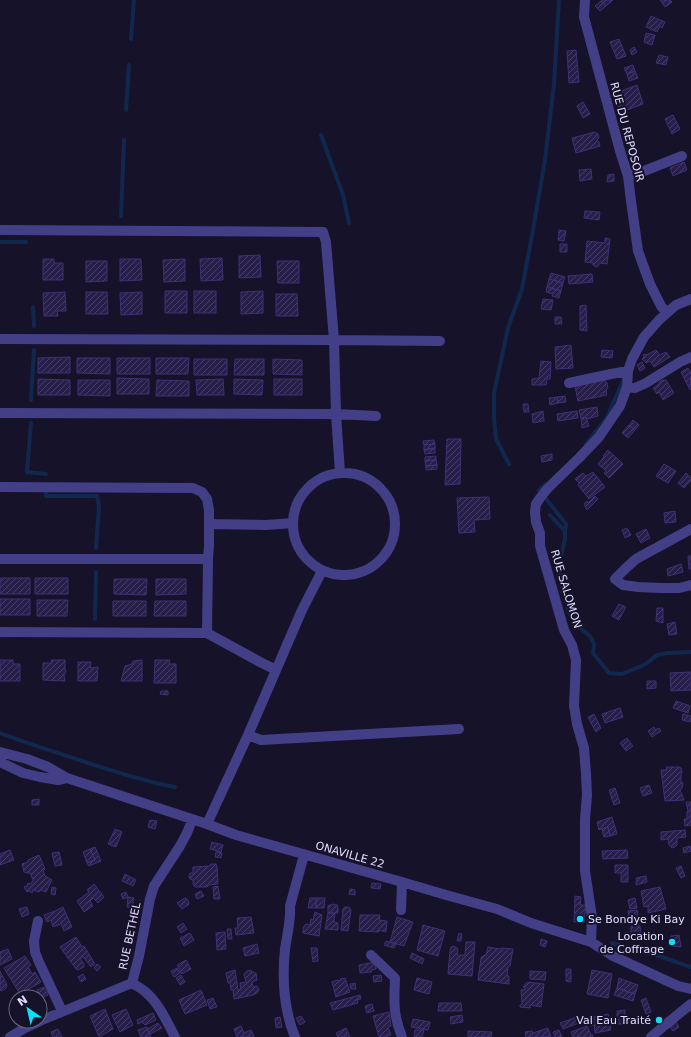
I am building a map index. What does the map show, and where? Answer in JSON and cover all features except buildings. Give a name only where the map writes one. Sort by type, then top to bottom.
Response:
[{"type":"street","name":"RUE DU REPOSOIR","points":[[585,0],[584,17],[628,176],[638,251],[650,284],[661,306],[667,313]]},
{"type":"street","points":[[628,176],[682,156]]},
{"type":"street","points":[[0,230],[322,232],[326,242],[334,340],[336,414],[340,473]]},
{"type":"street","name":"RUE SALOMON","points":[[591,942],[592,917],[585,871],[585,818],[587,795],[586,774],[584,748],[577,724],[574,706],[576,660],[572,645],[564,630],[558,611],[540,546],[540,533],[536,522],[535,512],[536,504],[548,488],[599,437],[620,406],[628,387],[628,371],[632,359],[644,337],[659,320],[676,305],[691,299]]},
{"type":"street","points":[[0,339],[440,341]]},
{"type":"street","points":[[628,387],[635,388],[646,383],[691,357]]},
{"type":"street","points":[[569,383],[628,371]]},
{"type":"street","points":[[0,413],[336,414],[376,416]]},
{"type":"street","points":[[340,473],[358,475],[375,483],[388,497],[395,514],[395,533],[388,551],[376,565],[359,573],[340,575],[322,571],[306,559],[296,543],[293,523],[295,509],[302,495],[312,484],[325,477],[340,473]]},
{"type":"street","points":[[0,487],[193,488],[202,492],[209,510],[207,633]]},
{"type":"street","points":[[208,524],[266,525],[293,523]]},
{"type":"street","points":[[691,530],[636,559],[615,579],[623,585],[638,587],[679,588],[691,585]]},
{"type":"street","points":[[0,559],[208,559]]},
{"type":"street","points":[[207,824],[302,610],[322,571]]},
{"type":"street","points":[[0,632],[207,633],[276,670]]},
{"type":"street","points":[[248,734],[261,740],[459,729]]},
{"type":"street","name":"ONAVILLE 22","points":[[0,752],[27,759],[67,778],[236,835],[446,896],[497,909],[531,923],[591,942],[620,959],[678,986],[691,989]]},
{"type":"street","points":[[0,762],[23,773],[58,780],[67,778]]},
{"type":"street","name":"RUE BETHEL","points":[[10,1037],[25,1028],[62,1011],[132,983],[154,886],[180,846],[192,820]]},
{"type":"street","points":[[295,1037],[289,1019],[285,992],[285,951],[290,906],[304,855]]},
{"type":"street","points":[[401,910],[402,882]]},
{"type":"street","points":[[38,921],[34,941],[35,952],[62,1011]]},
{"type":"street","points":[[371,955],[395,978],[394,1010],[402,1037]]},
{"type":"street","points":[[132,983],[143,990],[154,1002],[164,1016],[175,1037]]},
{"type":"street","points":[[651,1037],[691,1004]]},
{"type":"waterway","points":[[131,39],[134,0]]},
{"type":"waterway","points":[[509,464],[496,439],[494,393],[508,328],[522,289],[545,160],[554,84],[559,0]]},
{"type":"waterway","points":[[126,110],[129,65]]},
{"type":"waterway","points":[[321,135],[343,195],[349,223]]},
{"type":"waterway","points":[[121,216],[124,140]]},
{"type":"waterway","points":[[0,242],[26,242]]},
{"type":"waterway","points":[[33,307],[34,326]]},
{"type":"waterway","points":[[31,400],[34,350]]},
{"type":"waterway","points":[[586,444],[606,419],[624,379]]},
{"type":"waterway","points":[[31,423],[27,472],[46,474]]},
{"type":"waterway","points":[[546,484],[539,490],[566,524],[565,531]]},
{"type":"waterway","points":[[46,493],[46,496],[97,496],[99,506],[96,548]]},
{"type":"waterway","points":[[550,515],[565,531],[565,539],[561,557],[560,578],[569,612],[575,624],[590,636],[594,644],[593,653],[609,673],[622,674],[646,664],[657,655],[691,652]]},
{"type":"waterway","points":[[95,619],[96,572]]},
{"type":"waterway","points":[[0,733],[120,773],[175,787]]},
{"type":"waterway","points":[[612,943],[691,967]]},
{"type":"place","name":"Se Bondye Ki Bay","points":[[580,919]]},
{"type":"place","name":"Location de Coffrage","points":[[672,942]]},
{"type":"place","name":"Val Eau Traité","points":[[659,1020]]}]
